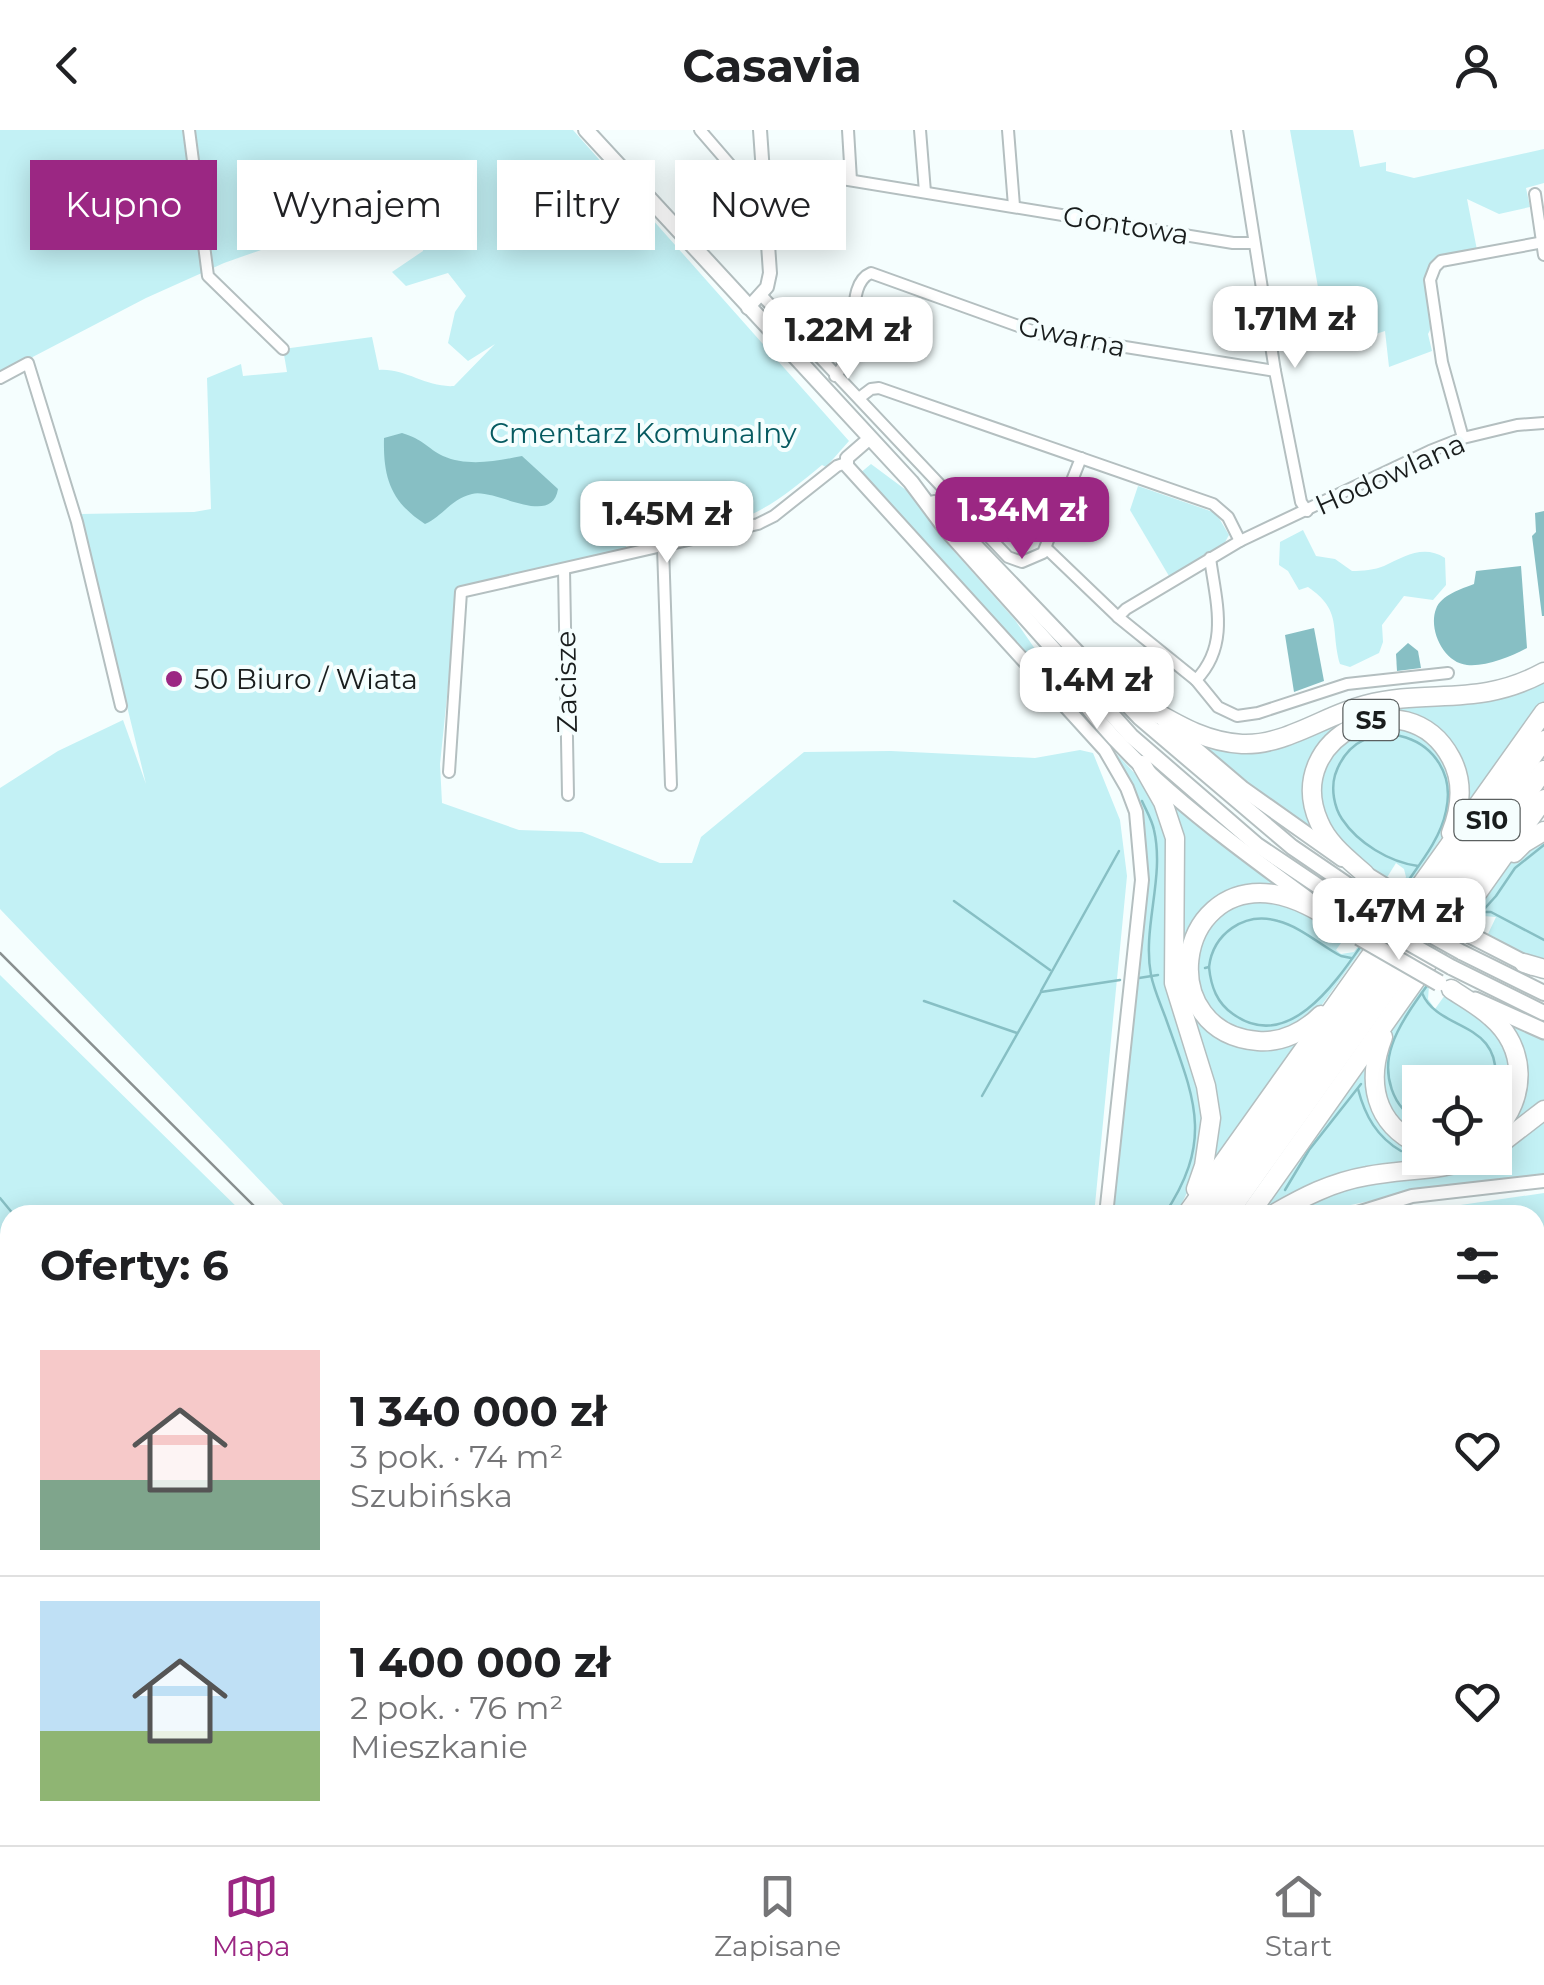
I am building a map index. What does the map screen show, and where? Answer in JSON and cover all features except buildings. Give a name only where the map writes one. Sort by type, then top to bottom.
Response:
[{"type":"highway","points":[[1143,705],[1204,738],[1246,744],[1272,740],[1366,705],[1482,694],[1544,672]]},
{"type":"highway","points":[[1439,860],[1544,712]]},
{"type":"highway","name":"S5","points":[[1192,1205],[1346,990],[1439,860],[1457,816],[1458,777],[1452,761],[1444,746],[1417,726],[1403,720],[1368,720],[1339,736],[1320,759],[1312,788],[1320,826],[1330,840],[1366,874],[1390,890],[1472,936],[1524,963]]},
{"type":"highway","name":"S10","points":[[1214,1205],[1544,740]]},
{"type":"highway","points":[[1142,765],[1163,802],[1175,838],[1174,983],[1200,1064],[1211,1118],[1204,1166],[1189,1205]]},
{"type":"highway","name":"S10","points":[[1234,1205],[1544,770]]},
{"type":"highway","points":[[1256,1205],[1544,799]]},
{"type":"highway","points":[[1485,882],[1524,842],[1544,831]]},
{"type":"highway","points":[[1346,990],[1315,1021],[1295,1034],[1266,1042],[1244,1040],[1212,1023],[1191,990],[1187,970],[1192,940],[1200,926],[1223,904],[1268,893],[1286,897],[1337,922],[1492,1017],[1516,1053],[1519,1090],[1512,1110]]},
{"type":"highway","points":[[1524,963],[1544,971]]},
{"type":"highway","points":[[1445,986],[1544,1031]]},
{"type":"highway","points":[[1400,1000],[1376,1055],[1373,1085],[1382,1112],[1402,1132]]},
{"type":"highway","points":[[1512,1135],[1544,1110]]},
{"type":"highway","points":[[1290,1205],[1342,1181],[1402,1172]]},
{"type":"main road","points":[[586,130],[911,482],[955,522],[1140,718],[1292,847],[1380,907],[1544,993]]},
{"type":"main road","points":[[911,482],[946,529],[1104,708],[1176,778],[1282,863],[1370,921],[1450,967],[1544,1013]]},
{"type":"main road","points":[[1032,627],[1085,706],[1142,765],[1226,839],[1337,922]]},
{"type":"main road","points":[[1058,632],[1243,789],[1366,874]]},
{"type":"street","points":[[189,130],[208,276],[283,349]]},
{"type":"street","points":[[700,130],[725,160]]},
{"type":"street","points":[[760,130],[761,160]]},
{"type":"street","points":[[848,130],[851,180]]},
{"type":"street","points":[[920,130],[924,192]]},
{"type":"street","points":[[1009,130],[1014,206]]},
{"type":"street","points":[[1237,130],[1275,371],[1301,502],[1307,512]]},
{"type":"street","name":"Gontowa","points":[[846,180],[1254,243]]},
{"type":"street","points":[[1463,438],[1442,362],[1430,280],[1434,267],[1441,261],[1543,247],[1536,194]]},
{"type":"street","points":[[748,308],[761,295],[770,273],[768,250]]},
{"type":"street","name":"Gwarna","points":[[836,376],[850,356],[856,287],[864,276],[871,274],[1038,334],[1275,371]]},
{"type":"street","points":[[761,295],[1008,558],[1030,561],[1046,548],[1081,458]]},
{"type":"street","points":[[0,378],[28,364],[77,522],[121,706]]},
{"type":"street","points":[[858,398],[871,388],[879,388],[1214,504],[1228,517],[1240,541]]},
{"type":"street","name":"Hodowlana","points":[[1118,617],[1240,541],[1463,438],[1517,425],[1544,424]]},
{"type":"street","points":[[449,772],[461,592],[758,524],[846,463],[870,438]]},
{"type":"street","points":[[846,463],[1106,750],[1128,788],[1136,812],[1142,880],[1107,1205]]},
{"type":"street","points":[[663,547],[671,785]]},
{"type":"street","points":[[1046,548],[1118,617],[1196,680],[1218,707],[1238,716],[1348,684],[1448,673]]},
{"type":"street","points":[[1196,680],[1211,660],[1220,634],[1210,558]]},
{"type":"street","name":"Zacisze","points":[[564,569],[568,794]]},
{"type":"street","points":[[1404,1205],[1456,1190],[1544,1182]]},
{"type":"green space","name":"Cmentarz Komunalny","points":[[0,130],[573,130],[600,160],[497,160],[497,250],[655,250],[655,222],[675,250],[679,250],[849,441],[826,467],[822,465],[771,504],[735,521],[732,509],[719,512],[721,525],[703,529],[665,492],[660,497],[645,482],[622,502],[585,508],[633,553],[461,589],[454,596],[456,610],[440,764],[442,803],[519,830],[582,832],[660,863],[692,863],[701,837],[804,752],[891,751],[1035,758],[1080,750],[1093,753],[1120,820],[1127,876],[1095,1205],[283,1205],[0,909],[0,788],[58,751],[123,720],[146,784],[80,514],[211,509],[207,378],[241,364],[243,376],[287,372],[283,349],[372,337],[379,370],[454,386],[495,344],[468,361],[448,343],[455,312],[466,296],[448,273],[406,286],[392,272],[423,250],[477,250],[477,160],[237,160],[237,250],[261,250],[146,298],[0,374]]},
{"type":"green space","points":[[1290,130],[1353,130],[1360,167],[1386,162],[1386,171],[1414,178],[1544,149],[1544,183],[1526,188],[1530,207],[1499,214],[1467,199],[1477,250],[1432,261],[1428,334],[1432,351],[1389,367],[1385,331],[1329,349]]},
{"type":"green space","points":[[871,464],[906,490],[1015,620],[1083,718],[1141,780],[1166,826],[1203,1122],[1195,1170],[1181,1205],[1113,1205],[1147,862],[1143,822],[1132,786],[1120,762],[859,474]]},
{"type":"green space","points":[[1138,486],[1216,513],[1229,535],[1224,544],[1169,576],[1130,510]]},
{"type":"green space","points":[[1303,530],[1316,556],[1335,559],[1352,571],[1377,568],[1414,553],[1437,554],[1445,558],[1446,585],[1433,600],[1404,596],[1382,625],[1379,653],[1350,667],[1340,664],[1331,612],[1308,587],[1299,590],[1288,571],[1279,565],[1280,542]]},
{"type":"green space","points":[[1544,677],[1544,703],[1459,822],[1461,770],[1395,714],[1317,753],[1323,840],[1193,741],[1222,749],[1352,714]]},
{"type":"green space","points":[[1391,725],[1420,733],[1442,753],[1455,795],[1445,832],[1407,891],[1401,887],[1406,877],[1404,869],[1396,863],[1386,879],[1356,860],[1320,813],[1321,769],[1349,735]]},
{"type":"green space","points":[[1166,792],[1221,843],[1288,892],[1250,889],[1222,898],[1201,916],[1188,940],[1183,966],[1186,993],[1198,1017],[1218,1035],[1255,1047],[1280,1045],[1311,1029],[1206,1176],[1214,1102],[1178,981],[1175,942],[1179,838]]},
{"type":"green space","points":[[1544,836],[1544,963],[1487,936],[1496,917],[1483,916],[1470,927],[1465,924],[1509,864]]},
{"type":"green space","points":[[1267,900],[1314,915],[1346,936],[1336,950],[1341,954],[1354,952],[1359,945],[1363,948],[1316,1013],[1281,1033],[1243,1034],[1211,1015],[1194,981],[1202,932],[1230,907]]},
{"type":"green space","points":[[0,975],[235,1205],[0,1205]]},
{"type":"green space","points":[[1424,983],[1429,986],[1428,999],[1435,1009],[1445,995],[1497,1029],[1511,1065],[1402,1065],[1402,1124],[1387,1111],[1380,1058],[1391,1032]]},
{"type":"green space","points":[[1501,1019],[1544,1038],[1544,1104],[1512,1126],[1512,1117],[1519,1108]]},
{"type":"green space","points":[[1372,1049],[1368,1081],[1402,1126],[1402,1174],[1289,1205],[1260,1205]]},
{"type":"green space","points":[[1544,1117],[1544,1176],[1446,1185],[1351,1205],[1302,1205],[1340,1188],[1415,1175],[1512,1175],[1512,1141]]},
{"type":"green space","points":[[1544,1193],[1544,1205],[1461,1205]]},
{"type":"shaded area","points":[[402,433],[443,456],[462,461],[522,456],[558,489],[554,500],[534,506],[472,494],[425,524],[404,507],[388,477],[384,438]]},
{"type":"shaded area","points":[[1544,511],[1542,616],[1532,536],[1536,532],[1535,513]]},
{"type":"shaded area","points":[[1521,566],[1527,648],[1482,664],[1467,665],[1451,658],[1440,644],[1434,626],[1436,609],[1442,600],[1474,584],[1476,571]]},
{"type":"shaded area","points":[[1314,628],[1324,681],[1294,692],[1285,635]]},
{"type":"shaded area","points":[[1408,643],[1418,651],[1421,668],[1397,671],[1396,654]]},
{"type":"waterway","points":[[1401,891],[1427,853],[1439,833],[1446,811],[1447,785],[1439,763],[1425,747],[1406,738],[1385,735],[1365,739],[1347,753],[1335,775],[1337,809],[1365,843],[1385,856],[1418,866]]},
{"type":"waterway","points":[[1142,801],[1157,848],[1149,939],[1151,975],[1185,1072],[1195,1118],[1190,1163],[1170,1205]]},
{"type":"waterway","points":[[1468,927],[1515,868],[1544,845]]},
{"type":"waterway","points":[[1041,991],[1119,851]]},
{"type":"waterway","points":[[954,901],[1050,970]]},
{"type":"waterway","points":[[1479,912],[1491,912],[1544,940]]},
{"type":"waterway","points":[[1205,968],[1224,935],[1253,919],[1286,924],[1351,958]]},
{"type":"waterway","points":[[1209,967],[1216,994],[1227,1010],[1253,1024],[1272,1025],[1290,1020],[1323,995],[1361,946]]},
{"type":"waterway","points":[[1139,978],[1158,975]]},
{"type":"waterway","points":[[982,1096],[1041,992],[1120,980]]},
{"type":"waterway","points":[[1402,1108],[1389,1079],[1389,1056],[1399,1029],[1429,983]]},
{"type":"waterway","points":[[1422,993],[1430,1006],[1480,1037],[1495,1065]]},
{"type":"waterway","points":[[924,1001],[1017,1033]]},
{"type":"waterway","points":[[1285,1190],[1309,1150],[1361,1084]]},
{"type":"waterway","points":[[1358,1089],[1373,1125],[1401,1151]]},
{"type":"waterway","points":[[0,1198],[6,1205]]},
{"type":"railway","points":[[0,953],[253,1205]]},
{"type":"place","name":"50 Biuro / Wiata","points":[[174,679]]}]
